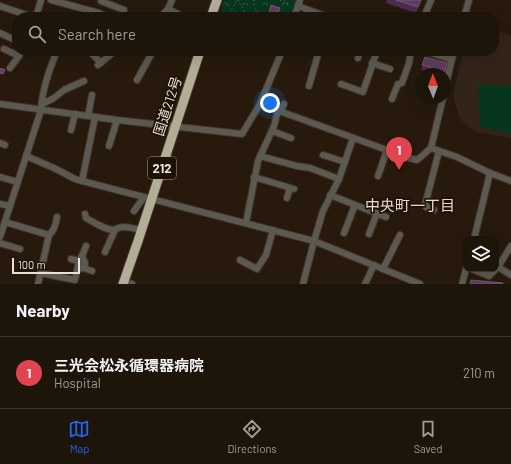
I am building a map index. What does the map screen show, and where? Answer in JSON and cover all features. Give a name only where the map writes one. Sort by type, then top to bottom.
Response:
[{"type":"highway","points":[[213,12],[217,0]]},
{"type":"highway","name":"国道212号","points":[[126,283],[142,230],[147,198],[175,127],[198,56]]},
{"type":"street","points":[[38,12],[42,0]]},
{"type":"street","points":[[51,0],[89,12]]},
{"type":"street","points":[[99,12],[101,0],[124,10]]},
{"type":"street","points":[[165,12],[172,0]]},
{"type":"street","points":[[426,12],[431,0]]},
{"type":"street","points":[[465,12],[469,0]]},
{"type":"street","points":[[299,3],[318,12]]},
{"type":"street","points":[[0,6],[18,12]]},
{"type":"street","points":[[168,9],[174,12]]},
{"type":"street","points":[[0,32],[12,38]]},
{"type":"street","points":[[4,49],[12,51]]},
{"type":"street","points":[[10,68],[18,56]]},
{"type":"street","points":[[0,237],[41,107],[46,81],[55,56]]},
{"type":"street","points":[[93,56],[100,64],[109,56]]},
{"type":"street","points":[[137,80],[150,56]]},
{"type":"street","points":[[0,104],[41,107],[117,120],[242,134],[260,104],[280,56]]},
{"type":"street","points":[[309,86],[318,56]]},
{"type":"street","points":[[341,84],[363,92],[374,56]]},
{"type":"street","points":[[392,99],[398,84],[402,83],[410,56]]},
{"type":"street","points":[[440,56],[452,60]]},
{"type":"street","points":[[450,68],[453,56]]},
{"type":"street","points":[[372,63],[390,69]]},
{"type":"street","points":[[41,107],[64,90],[84,81]]},
{"type":"street","points":[[88,116],[92,95]]},
{"type":"street","points":[[260,104],[417,160],[431,148],[442,104]]},
{"type":"street","points":[[246,223],[258,161],[284,104]]},
{"type":"street","points":[[71,130],[75,114]]},
{"type":"street","points":[[82,181],[95,117]]},
{"type":"street","points":[[109,146],[117,120]]},
{"type":"street","points":[[272,131],[291,138]]},
{"type":"street","points":[[303,284],[323,211],[339,179],[354,138]]},
{"type":"street","points":[[431,148],[457,157],[490,173],[511,181]]},
{"type":"street","points":[[378,176],[387,150]]},
{"type":"street","points":[[434,210],[426,207],[425,204],[439,150]]},
{"type":"street","points":[[323,155],[345,162]]},
{"type":"street","points":[[26,156],[75,179],[314,241],[420,284]]},
{"type":"street","points":[[260,156],[310,168],[339,179]]},
{"type":"street","points":[[475,236],[490,173]]},
{"type":"street","points":[[0,177],[18,182]]},
{"type":"street","points":[[254,177],[292,188],[287,198]]},
{"type":"street","points":[[330,195],[386,217]]},
{"type":"street","points":[[134,211],[147,198]]},
{"type":"street","points":[[0,204],[10,206]]},
{"type":"street","points":[[344,233],[355,204]]},
{"type":"street","points":[[369,234],[377,213]]},
{"type":"street","points":[[85,214],[86,218],[112,230],[122,227],[142,230]]},
{"type":"street","points":[[38,284],[50,235],[56,224],[57,217]]},
{"type":"street","points":[[5,222],[50,235]]},
{"type":"street","points":[[105,252],[115,230]]},
{"type":"street","points":[[240,260],[257,269],[266,255],[273,230]]},
{"type":"street","points":[[383,268],[400,235]]},
{"type":"street","points":[[0,243],[20,249]]},
{"type":"street","points":[[41,274],[72,282],[75,280],[81,269],[81,258],[86,246]]},
{"type":"street","points":[[499,265],[511,246]]},
{"type":"street","points":[[71,259],[81,258]]},
{"type":"street","points":[[365,284],[374,265]]},
{"type":"street","points":[[499,268],[511,275]]},
{"type":"street","points":[[81,269],[92,270]]},
{"type":"street","points":[[462,284],[465,272]]},
{"type":"street","points":[[479,272],[489,276],[493,272]]},
{"type":"path","points":[[230,12],[237,0],[244,12]]},
{"type":"path","points":[[254,0],[254,6],[257,12]]},
{"type":"path","points":[[280,0],[289,4]]},
{"type":"shaded area","points":[[499,32],[511,36],[511,138],[476,132],[460,119],[453,96],[462,56],[499,56]]},
{"type":"green space","points":[[224,0],[297,0],[293,12],[220,12]]},
{"type":"green space","points":[[478,85],[511,86],[511,133],[480,127]]},
{"type":"building","points":[[396,0],[421,0],[418,7]]},
{"type":"building","points":[[271,5],[280,8],[278,12],[269,12]]},
{"type":"building","points":[[425,57],[447,63],[446,68],[430,68],[422,65]]},
{"type":"building","points":[[1,68],[5,70],[3,74],[0,73]]},
{"type":"building","points":[[471,280],[503,283],[503,284],[470,284]]},
{"type":"place","name":"三光会松永循環器病院","points":[[399,170]]},
{"type":"district","name":"中央町一丁目","points":[[410,205]]}]
